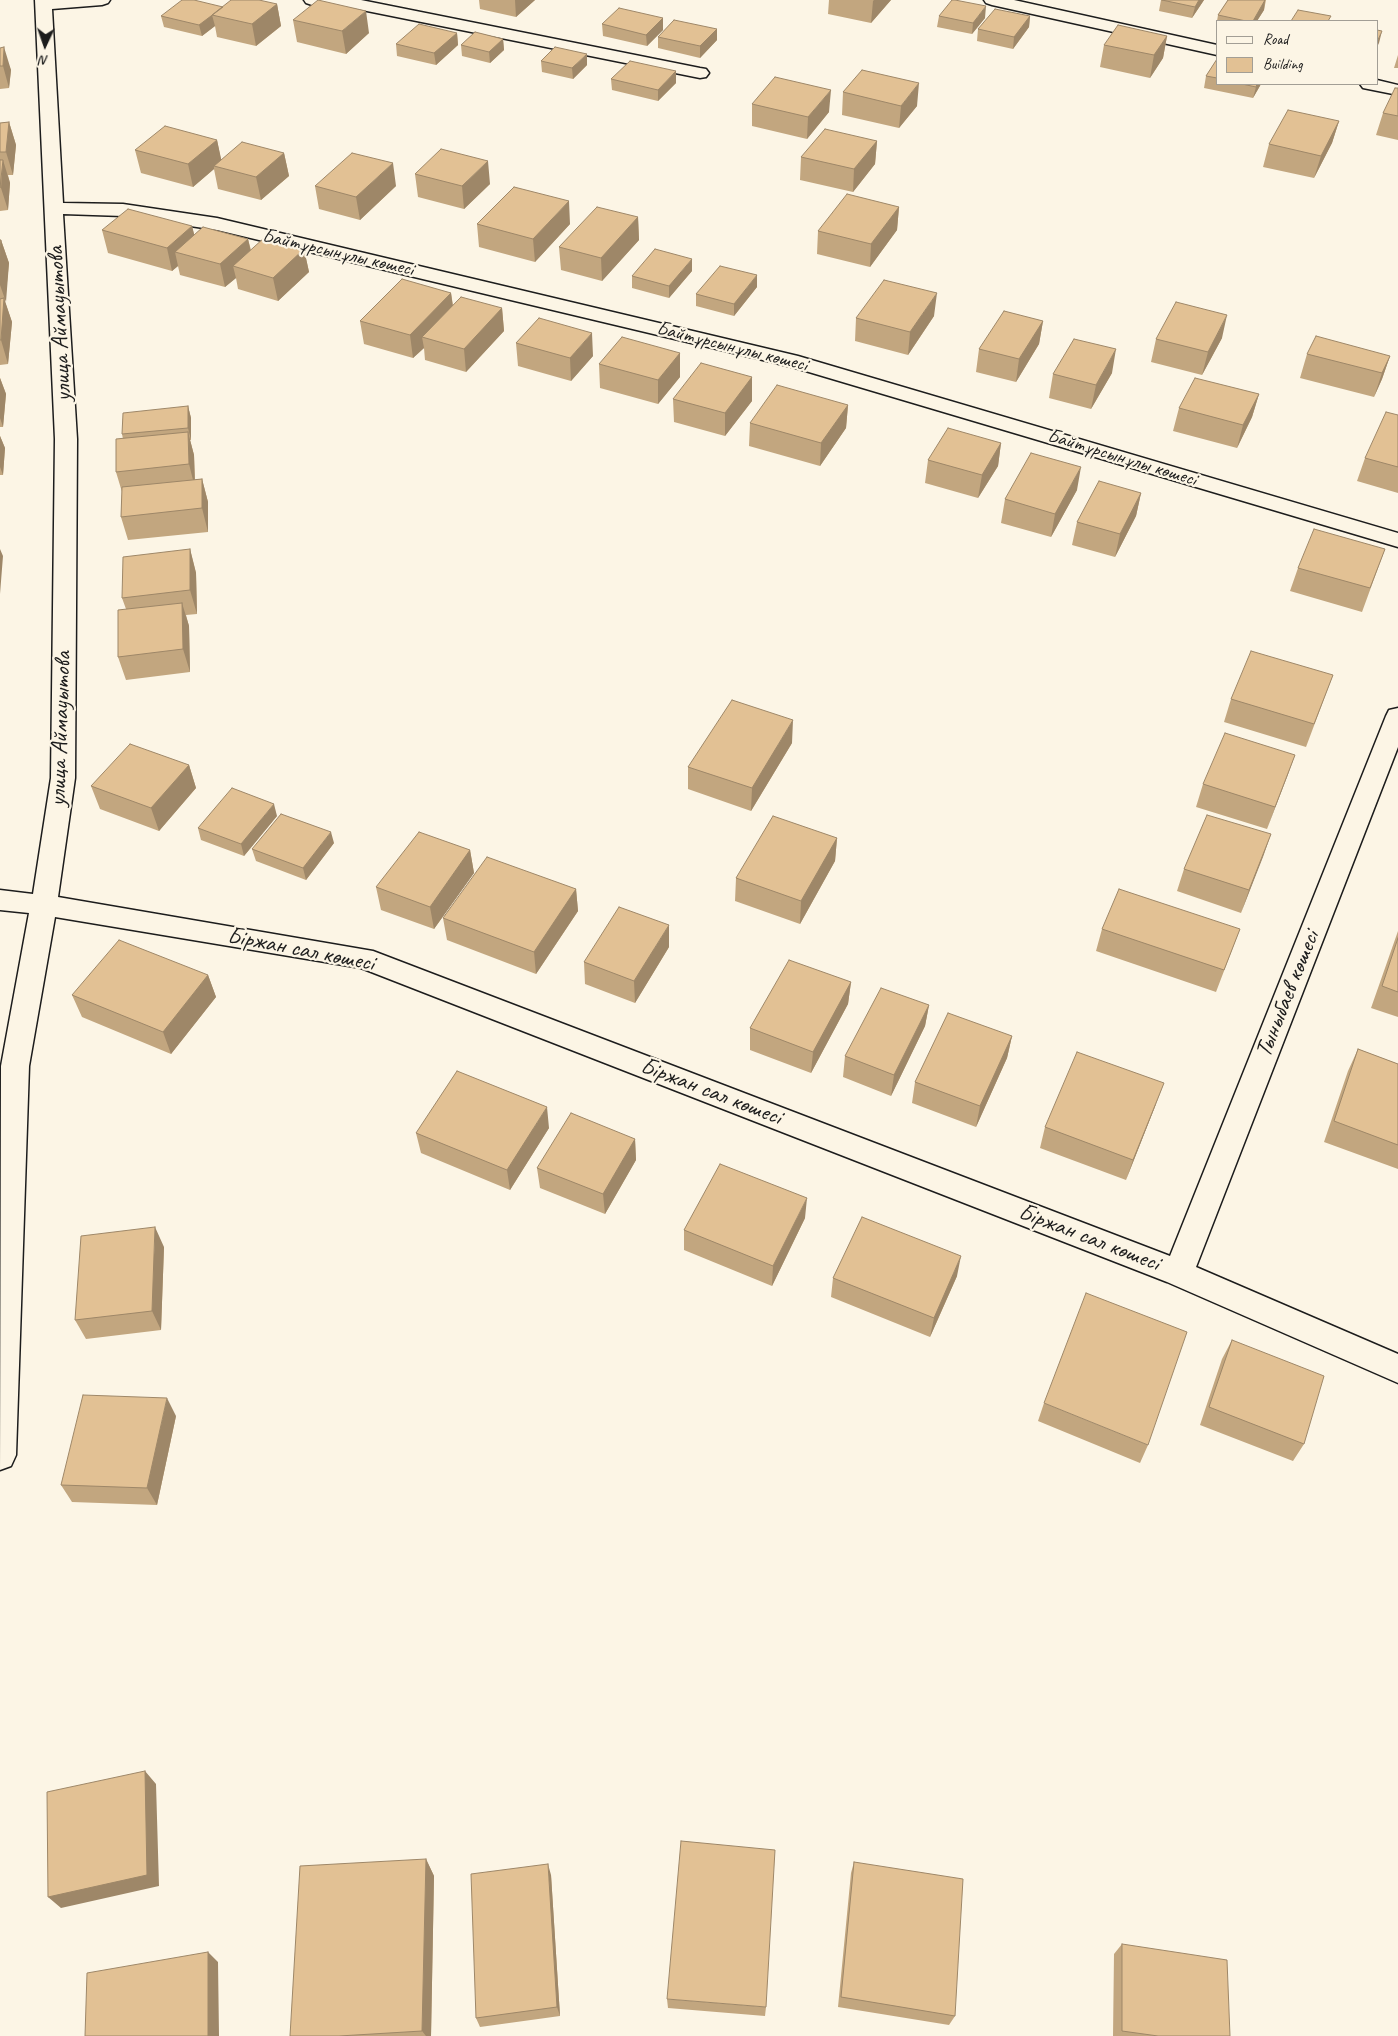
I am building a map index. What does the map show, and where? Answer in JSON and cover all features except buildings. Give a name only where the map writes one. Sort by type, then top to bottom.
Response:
[{"type":"street","points":[[44,2],[102,0]]},
{"type":"street","points":[[312,0],[352,3],[700,73]]},
{"type":"street","points":[[992,0],[1216,50]]},
{"type":"street","name":"улица Аймауытова","points":[[0,1455],[15,1066],[44,905],[63,778],[66,439],[44,2]]},
{"type":"street","points":[[1373,85],[1398,90]]},
{"type":"street","name":"Байтұрсынұлы көшесі","points":[[54,208],[123,210],[217,224],[798,362],[1398,540]]},
{"type":"street","name":"Тыныбаев көшесі","points":[[1178,1273],[1398,716]]},
{"type":"street","name":"Біржан сал көшесі","points":[[0,900],[44,905],[364,958],[1178,1273],[1398,1369]]}]
